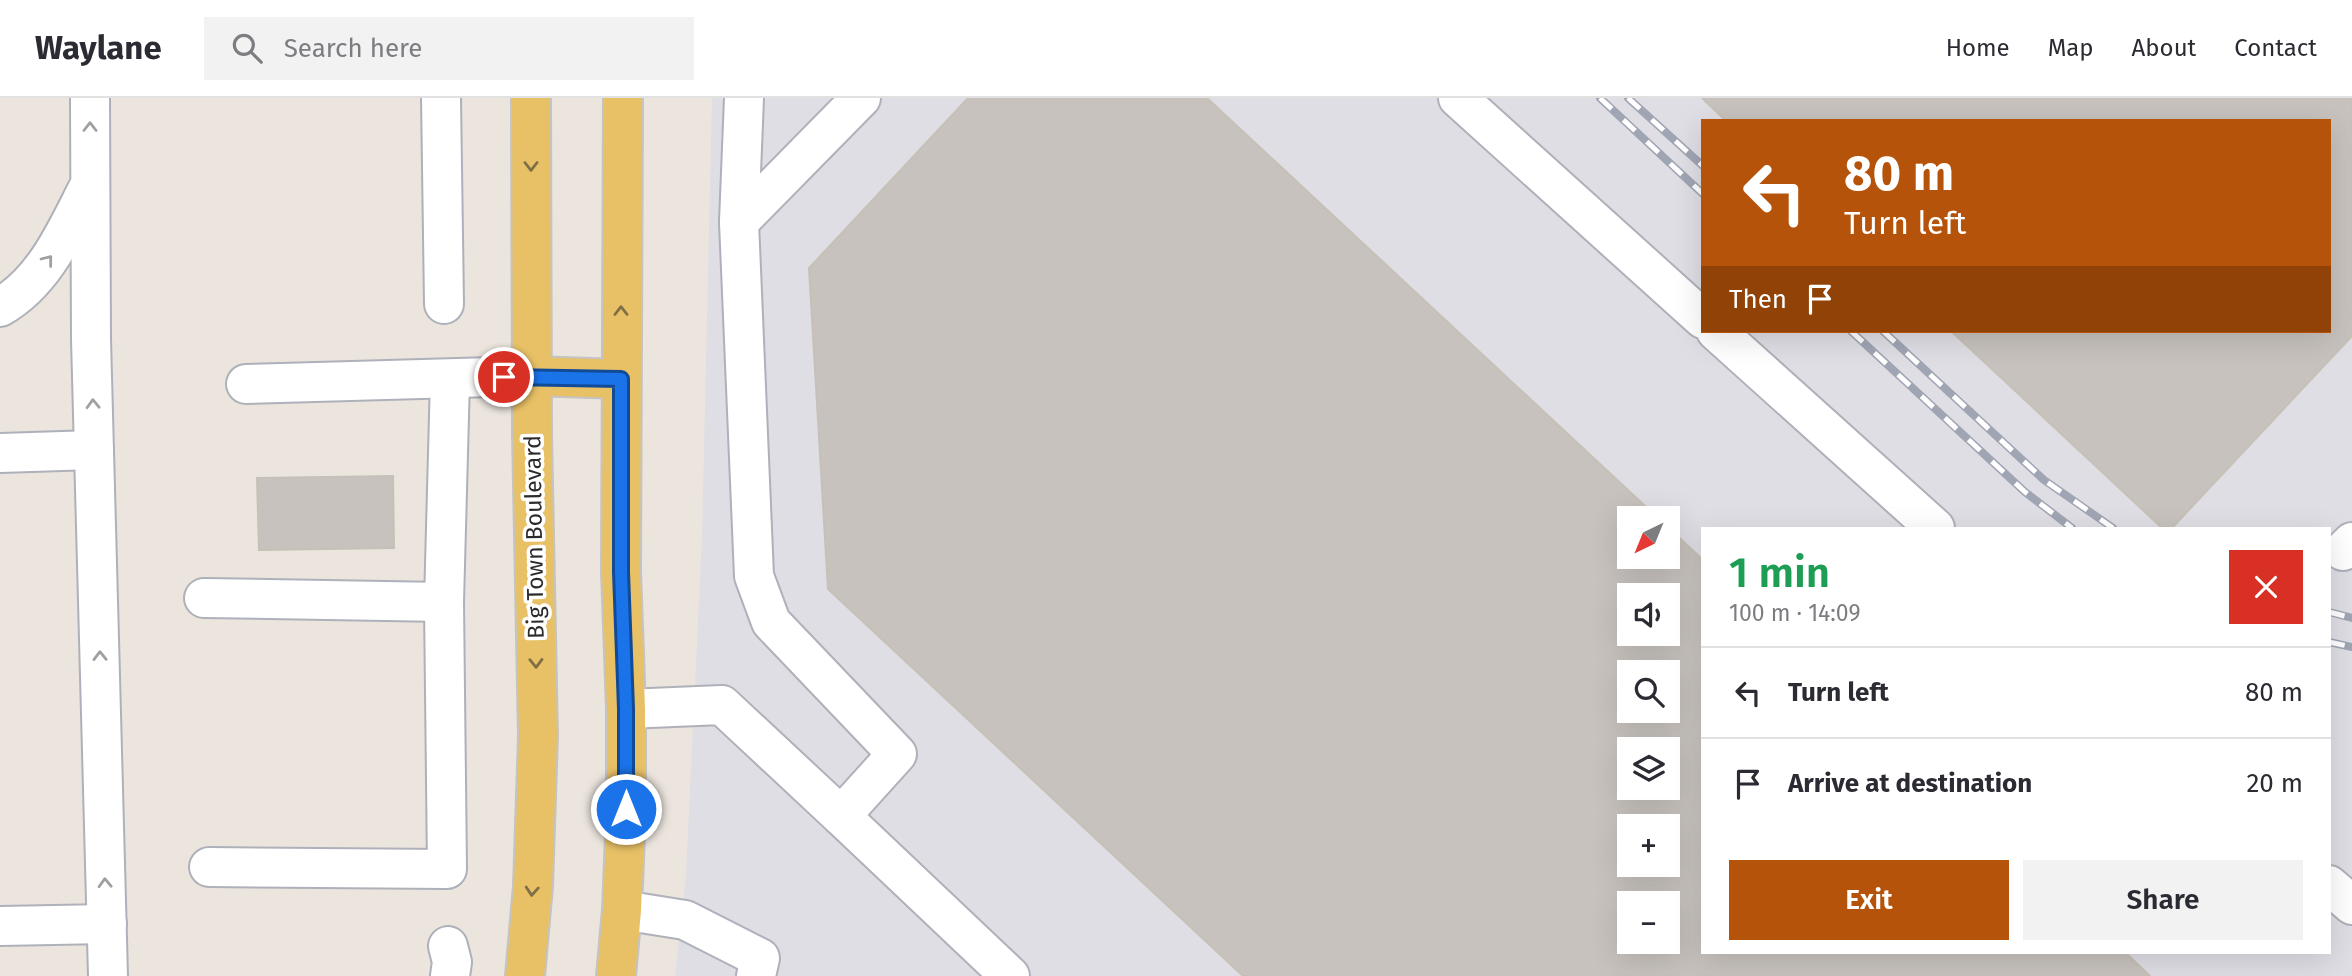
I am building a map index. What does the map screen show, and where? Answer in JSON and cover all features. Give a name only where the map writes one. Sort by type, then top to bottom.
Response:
[{"type":"main road","name":"Big Town Boulevard","points":[[525,976],[533,886],[538,736],[531,376],[531,98]]},
{"type":"main road","points":[[615,976],[622,910],[626,809],[626,709],[621,572],[623,98]]},
{"type":"main road","points":[[531,376],[621,379]]},
{"type":"lane","points":[[90,98],[94,450],[108,976]]},
{"type":"lane","points":[[441,98],[444,304]]},
{"type":"lane","points":[[744,98],[739,222],[754,576],[771,622],[897,754],[841,816]]},
{"type":"lane","points":[[739,222],[861,98]]},
{"type":"lane","points":[[1458,98],[1701,317]]},
{"type":"lane","points":[[0,307],[26,288],[54,254],[90,184]]},
{"type":"lane","points":[[1718,333],[1934,527]]},
{"type":"lane","points":[[246,384],[531,376]]},
{"type":"lane","points":[[209,867],[447,869],[444,602],[450,379]]},
{"type":"lane","points":[[0,453],[94,450]]},
{"type":"lane","points":[[204,598],[444,602]]},
{"type":"lane","points":[[626,709],[722,705],[1010,976]]},
{"type":"lane","points":[[2331,887],[2352,905]]},
{"type":"lane","points":[[622,910],[685,920],[765,970]]},
{"type":"lane","points":[[0,926],[107,924]]},
{"type":"shaded area","points":[[712,98],[2352,98],[2352,976],[675,976],[686,874],[702,537]]},
{"type":"building","points":[[968,98],[1207,98],[1645,506],[1617,506],[1617,569],[1680,569],[1680,538],[1701,558],[1701,954],[2127,954],[2150,976],[1243,976],[828,589],[809,268]]},
{"type":"building","points":[[1702,98],[2352,98],[2352,336],[2173,527],[2161,527],[1953,333],[2331,333],[2331,119],[1724,119]]},
{"type":"building","points":[[393,476],[394,548],[259,550],[257,478]]},
{"type":"railway","points":[[1600,98],[1701,192]]},
{"type":"railway","points":[[1628,98],[1701,164]]},
{"type":"railway","points":[[1853,333],[2025,492],[2071,527]]},
{"type":"railway","points":[[1885,333],[2044,480],[2112,527]]},
{"type":"railway","points":[[2331,613],[2352,618]]},
{"type":"railway","points":[[2331,642],[2352,647]]},
{"type":"route","points":[[504,377],[621,379],[621,572],[626,709],[626,809]]}]
